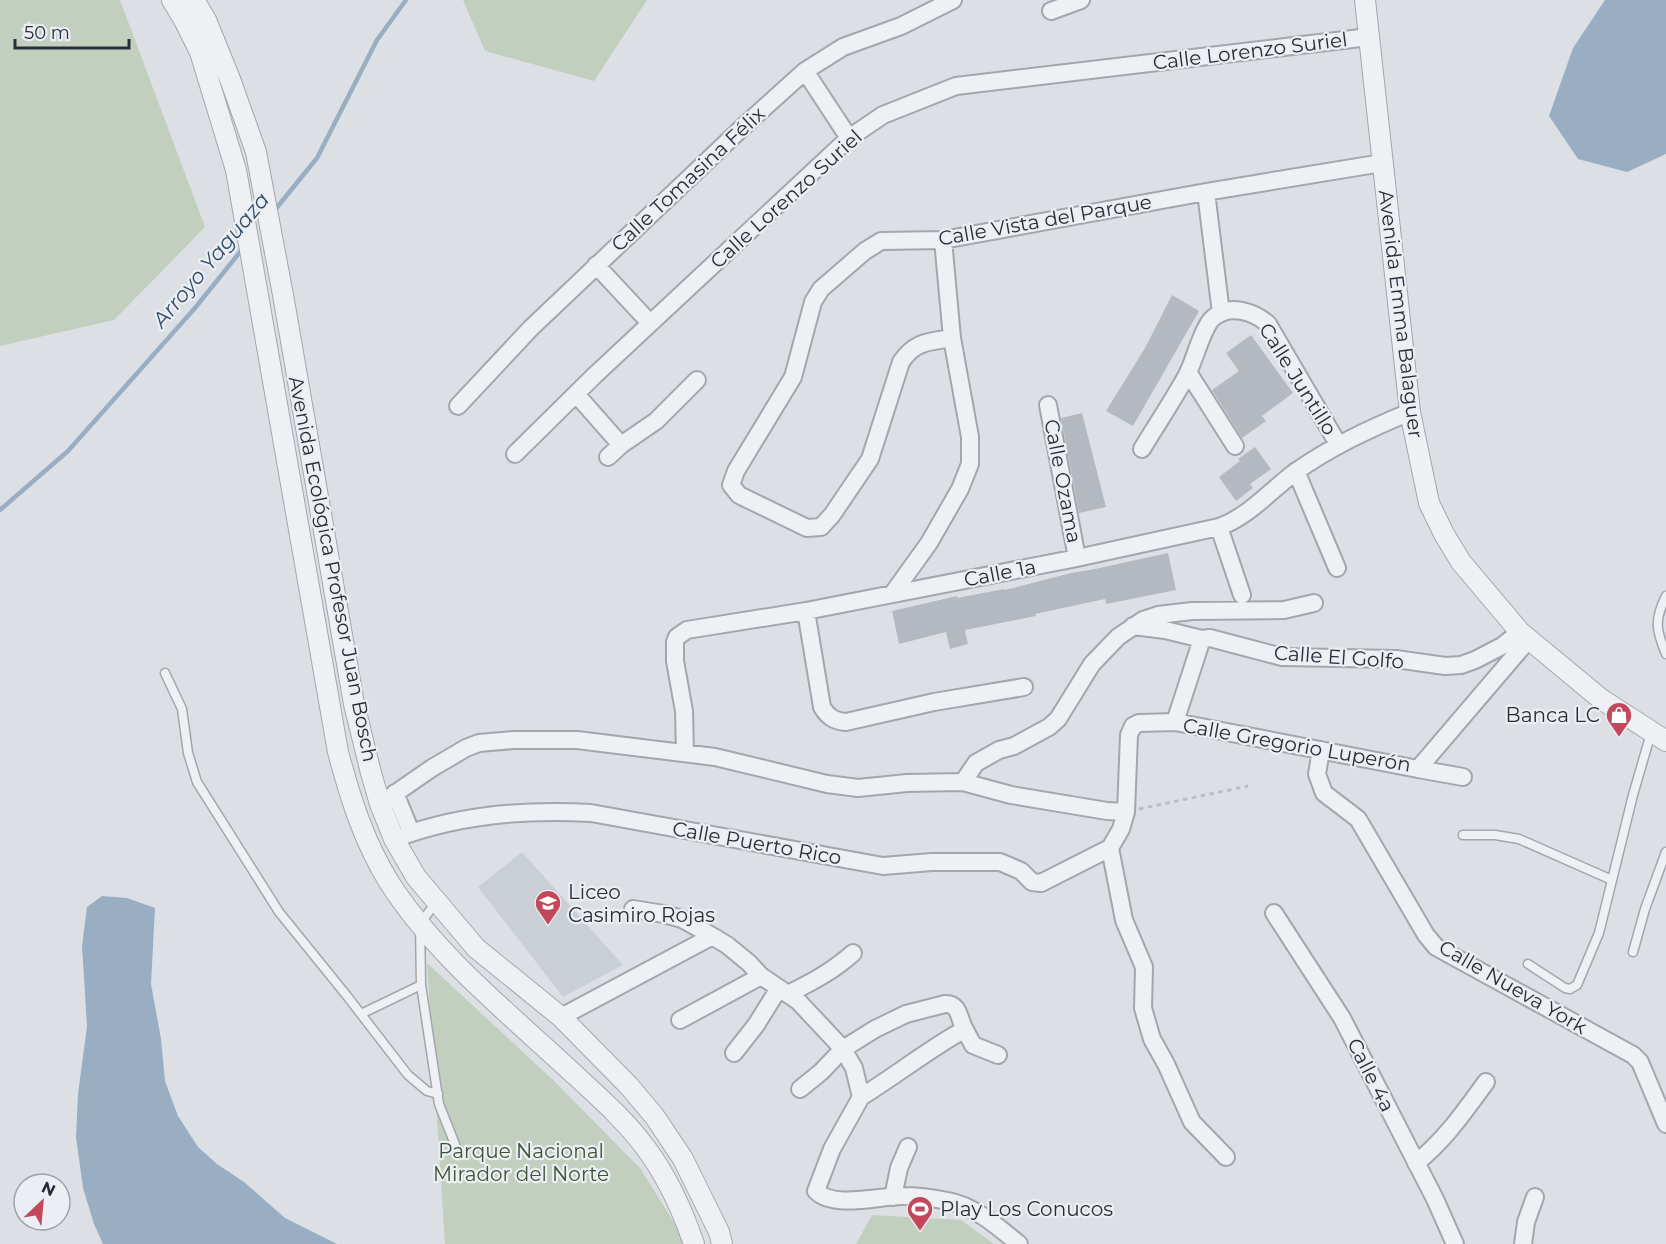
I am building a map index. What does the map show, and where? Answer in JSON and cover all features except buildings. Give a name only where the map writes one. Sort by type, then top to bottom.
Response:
[{"type":"street","name":"Avenida Ecológica Profesor Juan Bosch","points":[[172,0],[200,52],[236,170],[338,752],[351,800],[367,840],[389,882],[420,924],[454,962],[614,1111],[645,1146],[683,1212],[693,1244]]},
{"type":"street","name":"Avenida Ecológica Profesor Juan Bosch","points":[[194,0],[206,20],[256,152],[354,704],[416,877],[476,948],[561,1017],[629,1086],[655,1117],[683,1159],[719,1232],[722,1244]]},
{"type":"street","name":"Calle Tomasina Félix","points":[[458,406],[531,328],[596,265],[805,70],[843,46],[901,26],[953,0]]},
{"type":"street","points":[[1051,11],[1081,0]]},
{"type":"street","name":"Avenida Emma Balaguer","points":[[1365,0],[1410,412],[1430,503],[1444,534],[1461,562],[1525,635],[1601,699],[1659,737]]},
{"type":"street","name":"Calle Lorenzo Suriel","points":[[515,454],[650,323],[849,138],[883,115],[956,86],[1369,37]]},
{"type":"street","points":[[805,70],[849,138]]},
{"type":"street","name":"Calle Vista del Parque","points":[[952,338],[921,343],[908,352],[901,362],[870,459],[822,527],[807,528],[739,495],[731,485],[736,471],[793,377],[813,302],[821,289],[865,251],[881,241],[943,240],[1206,192],[1382,163]]},
{"type":"street","points":[[1142,449],[1188,372],[1212,319],[1221,313],[1206,192]]},
{"type":"street","points":[[893,593],[929,543],[960,489],[970,464],[970,436],[952,338],[943,240]]},
{"type":"street","points":[[596,265],[650,323]]},
{"type":"street","name":"Calle Juntillo","points":[[1221,313],[1238,310],[1256,315],[1268,324],[1338,444]]},
{"type":"street","points":[[1188,372],[1235,446]]},
{"type":"street","points":[[608,457],[656,421],[697,380]]},
{"type":"street","points":[[275,395],[300,392]]},
{"type":"street","points":[[576,394],[621,445]]},
{"type":"street","name":"Calle Ozama","points":[[1048,405],[1077,558]]},
{"type":"street","name":"Calle 1a","points":[[685,753],[684,711],[675,661],[675,642],[677,637],[687,630],[806,610],[1077,558],[1219,527],[1239,517],[1296,471],[1338,444],[1410,412]]},
{"type":"street","points":[[1296,471],[1337,568]]},
{"type":"street","points":[[1219,527],[1242,595]]},
{"type":"street","points":[[963,782],[976,763],[999,750],[1014,746],[1049,727],[1058,719],[1092,664],[1132,626],[1143,620],[1158,615],[1192,611],[1284,610],[1314,603]]},
{"type":"street","points":[[806,610],[822,706],[832,719],[840,722],[934,702],[1024,687]]},
{"type":"street","name":"Calle El Golfo","points":[[1132,626],[1165,630],[1202,639],[1210,638],[1282,657],[1396,659],[1445,666],[1461,665],[1475,660],[1525,635]]},
{"type":"street","name":"Calle Gregorio Luperón","points":[[1110,848],[1121,829],[1126,812],[1129,735],[1133,726],[1139,723],[1175,722],[1418,769],[1525,635]]},
{"type":"street","points":[[1175,722],[1202,639]]},
{"type":"street","points":[[388,799],[451,756],[479,743],[496,740],[577,741],[731,760],[827,784],[858,788],[907,783],[963,782],[1011,795],[1126,812]]},
{"type":"street","name":"Calle Nueva York","points":[[1321,750],[1317,774],[1324,793],[1358,819],[1426,935],[1436,947],[1633,1055],[1640,1062],[1666,1124]]},
{"type":"street","points":[[1418,769],[1463,777]]},
{"type":"street","name":"Calle Puerto Rico","points":[[403,836],[458,820],[507,814],[552,811],[591,813],[883,866],[932,862],[999,862],[1021,871],[1032,882],[1041,883],[1110,848]]},
{"type":"street","points":[[1110,848],[1124,920],[1144,967],[1143,1008],[1152,1039],[1192,1122],[1226,1157]]},
{"type":"street","points":[[633,909],[682,919],[716,938],[749,963],[761,976],[803,1006],[843,1049],[854,1068],[861,1097]]},
{"type":"street","name":"Calle 4a","points":[[1274,913],[1342,1018],[1455,1244]]},
{"type":"street","points":[[561,1017],[709,938],[716,938]]},
{"type":"street","points":[[734,1053],[783,991],[818,979],[853,952]]},
{"type":"street","points":[[680,1020],[761,976]]},
{"type":"street","points":[[800,1089],[821,1072],[843,1049],[876,1029],[906,1014],[945,1004],[956,1008],[973,1045],[998,1055]]},
{"type":"street","points":[[963,1026],[960,1032],[921,1055],[896,1076],[861,1097],[832,1149],[816,1191],[821,1197],[853,1200],[902,1196],[951,1201],[985,1216],[1019,1244]]},
{"type":"street","points":[[1416,1162],[1446,1136],[1486,1082]]},
{"type":"street","points":[[893,1197],[899,1168],[908,1147]]},
{"type":"street","points":[[1523,1244],[1526,1222],[1535,1197]]},
{"type":"lane","points":[[1666,596],[1660,608],[1657,631],[1666,654]]},
{"type":"lane","points":[[165,674],[182,709],[188,753],[197,782],[279,912],[408,1075],[427,1091],[438,1094]]},
{"type":"lane","points":[[1528,964],[1565,988],[1574,988],[1591,955],[1599,933],[1633,795],[1659,737]]},
{"type":"lane","points":[[1463,835],[1496,835],[1519,839],[1612,880]]},
{"type":"lane","points":[[1633,952],[1645,909],[1666,852]]},
{"type":"lane","points":[[436,902],[420,924],[421,985],[439,1104],[458,1152]]},
{"type":"lane","points":[[361,1014],[421,985]]},
{"type":"path","points":[[1126,812],[1248,786]]},
{"type":"shaded area","name":"Liceo Casimiro Rojas","points":[[522,852],[623,965],[563,997],[478,887]]},
{"type":"green space","points":[[0,0],[120,0],[205,227],[114,320],[0,346]]},
{"type":"green space","points":[[463,0],[647,0],[594,81],[485,51]]},
{"type":"green space","name":"Parque Nacional Mirador del Norte","points":[[427,963],[553,1080],[640,1168],[683,1237],[684,1244],[445,1244]]},
{"type":"green space","name":"Play Los Conucos","points":[[872,1215],[961,1220],[994,1244],[856,1244]]},
{"type":"water","points":[[1605,0],[1666,0],[1666,154],[1627,172],[1578,159],[1549,116],[1573,48]]},
{"type":"water","points":[[102,896],[127,898],[155,908],[151,984],[161,1039],[165,1081],[178,1116],[198,1147],[217,1164],[244,1182],[285,1218],[337,1244],[103,1244],[83,1188],[76,1137],[78,1094],[87,1026],[82,946],[87,907]]},
{"type":"waterway","name":"Arroyo Yaguaza","points":[[274,211],[317,158],[377,40],[406,0]]},
{"type":"waterway","name":"Arroyo Yaguaza","points":[[0,510],[68,451],[195,308],[244,247]]},
{"type":"place","name":"Banca LC","points":[[1619,738]]},
{"type":"place","name":"Liceo Casimiro Rojas","points":[[548,926]]},
{"type":"place","name":"Play Los Conucos","points":[[920,1232]]}]
